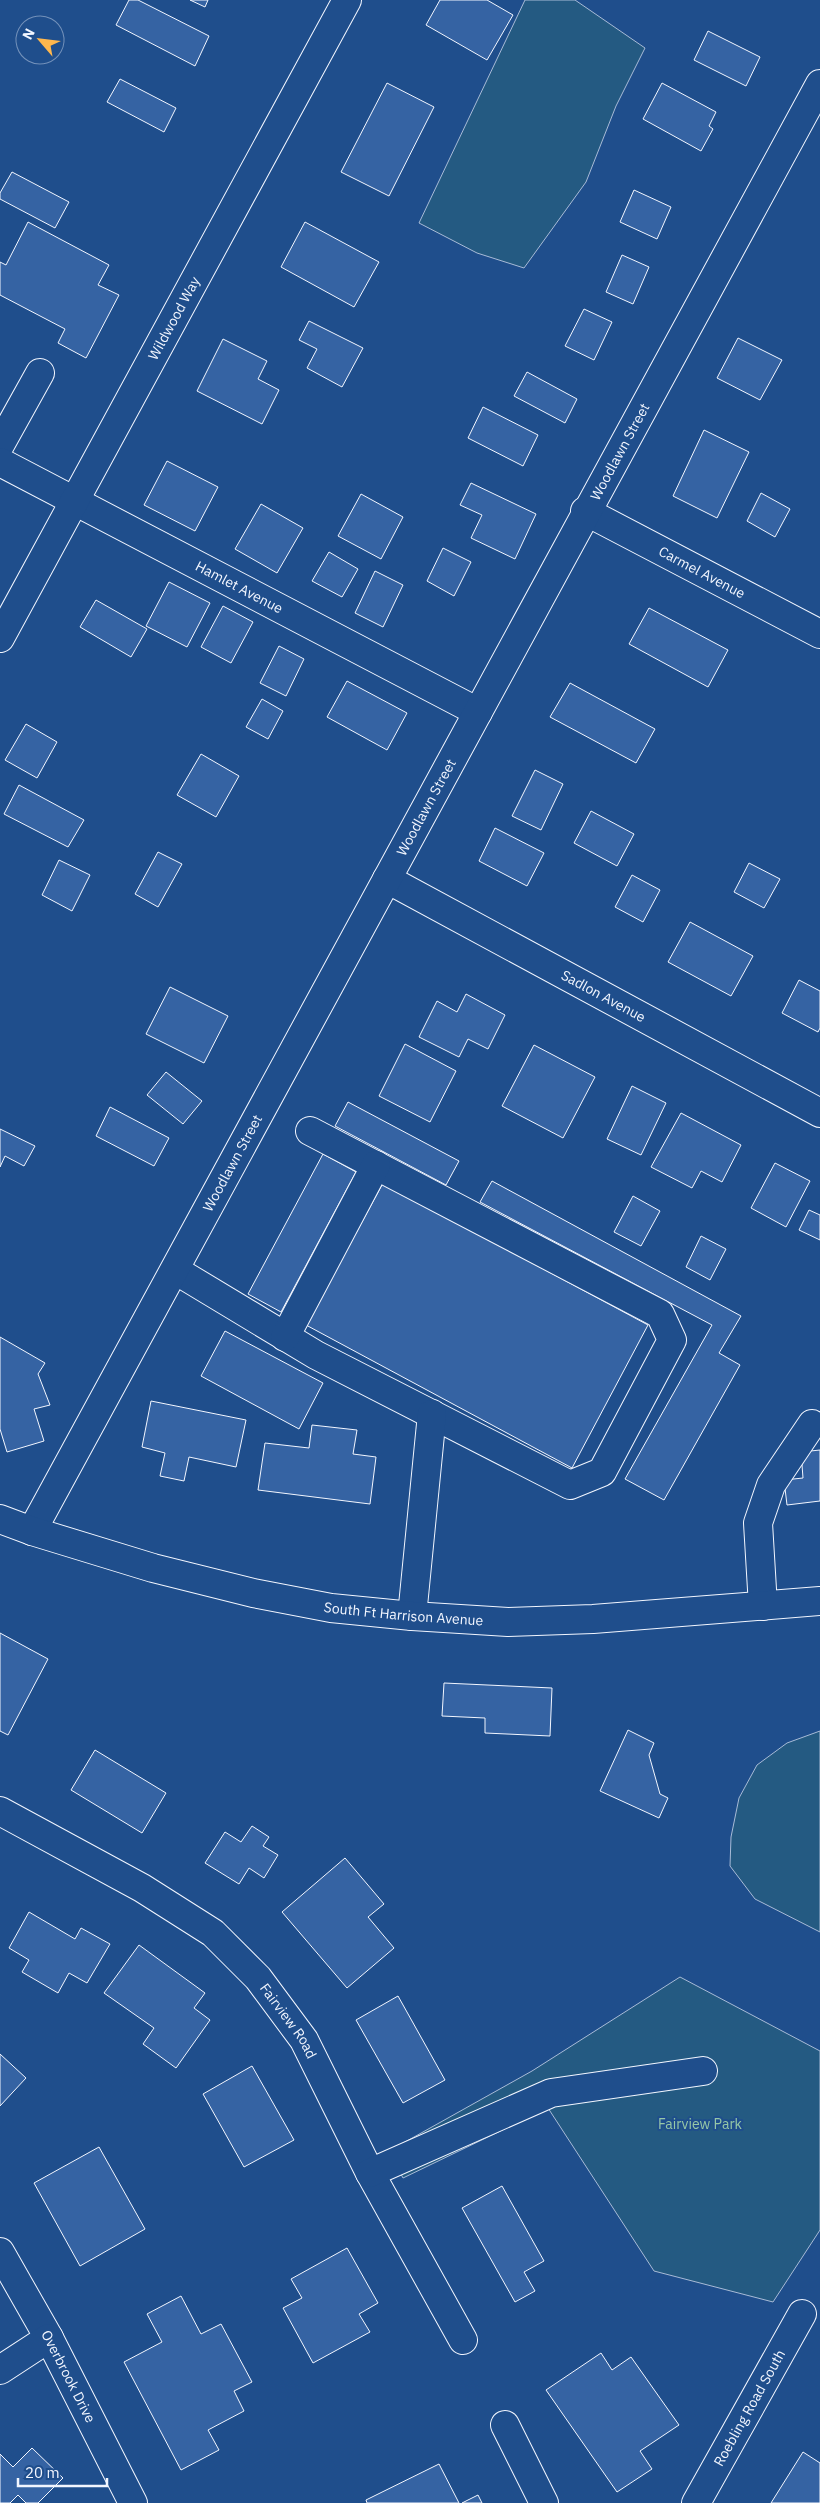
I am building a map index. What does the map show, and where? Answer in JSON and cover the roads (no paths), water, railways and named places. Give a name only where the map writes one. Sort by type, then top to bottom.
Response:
[{"type":"street","name":"Wildwood Way","points":[[0,638],[347,0]]},
{"type":"street","name":"Woodlawn Street","points":[[32,1531],[820,84]]},
{"type":"street","points":[[0,445],[40,373]]},
{"type":"street","name":"Hamlet Avenue","points":[[0,462],[478,712]]},
{"type":"street","name":"Carmel Avenue","points":[[586,511],[820,634]]},
{"type":"street","name":"Sadlon Avenue","points":[[387,879],[820,1113]]},
{"type":"street","points":[[175,1270],[285,1337],[570,1484],[602,1472],[672,1340],[660,1314],[310,1132]]},
{"type":"street","points":[[285,1337],[376,1165]]},
{"type":"street","points":[[412,1616],[432,1414]]},
{"type":"street","points":[[763,1606],[758,1523],[771,1485],[812,1424]]},
{"type":"street","name":"South Ft Harrison Avenue","points":[[0,1519],[32,1531],[153,1568],[253,1593],[331,1608],[412,1616],[508,1622],[593,1620],[820,1601]]},
{"type":"street","name":"Fairview Road","points":[[0,1810],[142,1888],[213,1933],[258,1978],[304,2040],[370,2173],[463,2340]]},
{"type":"street","points":[[370,2173],[551,2093],[703,2071]]},
{"type":"street","name":"Overbrook Drive","points":[[0,2252],[49,2338],[133,2503]]},
{"type":"street","name":"Roebling Road South","points":[[696,2503],[802,2314]]},
{"type":"street","points":[[0,2370],[49,2338]]},
{"type":"street","points":[[505,2425],[544,2503]]},
{"type":"park label","name":"Fairview Park","points":[[700,2124]]}]
